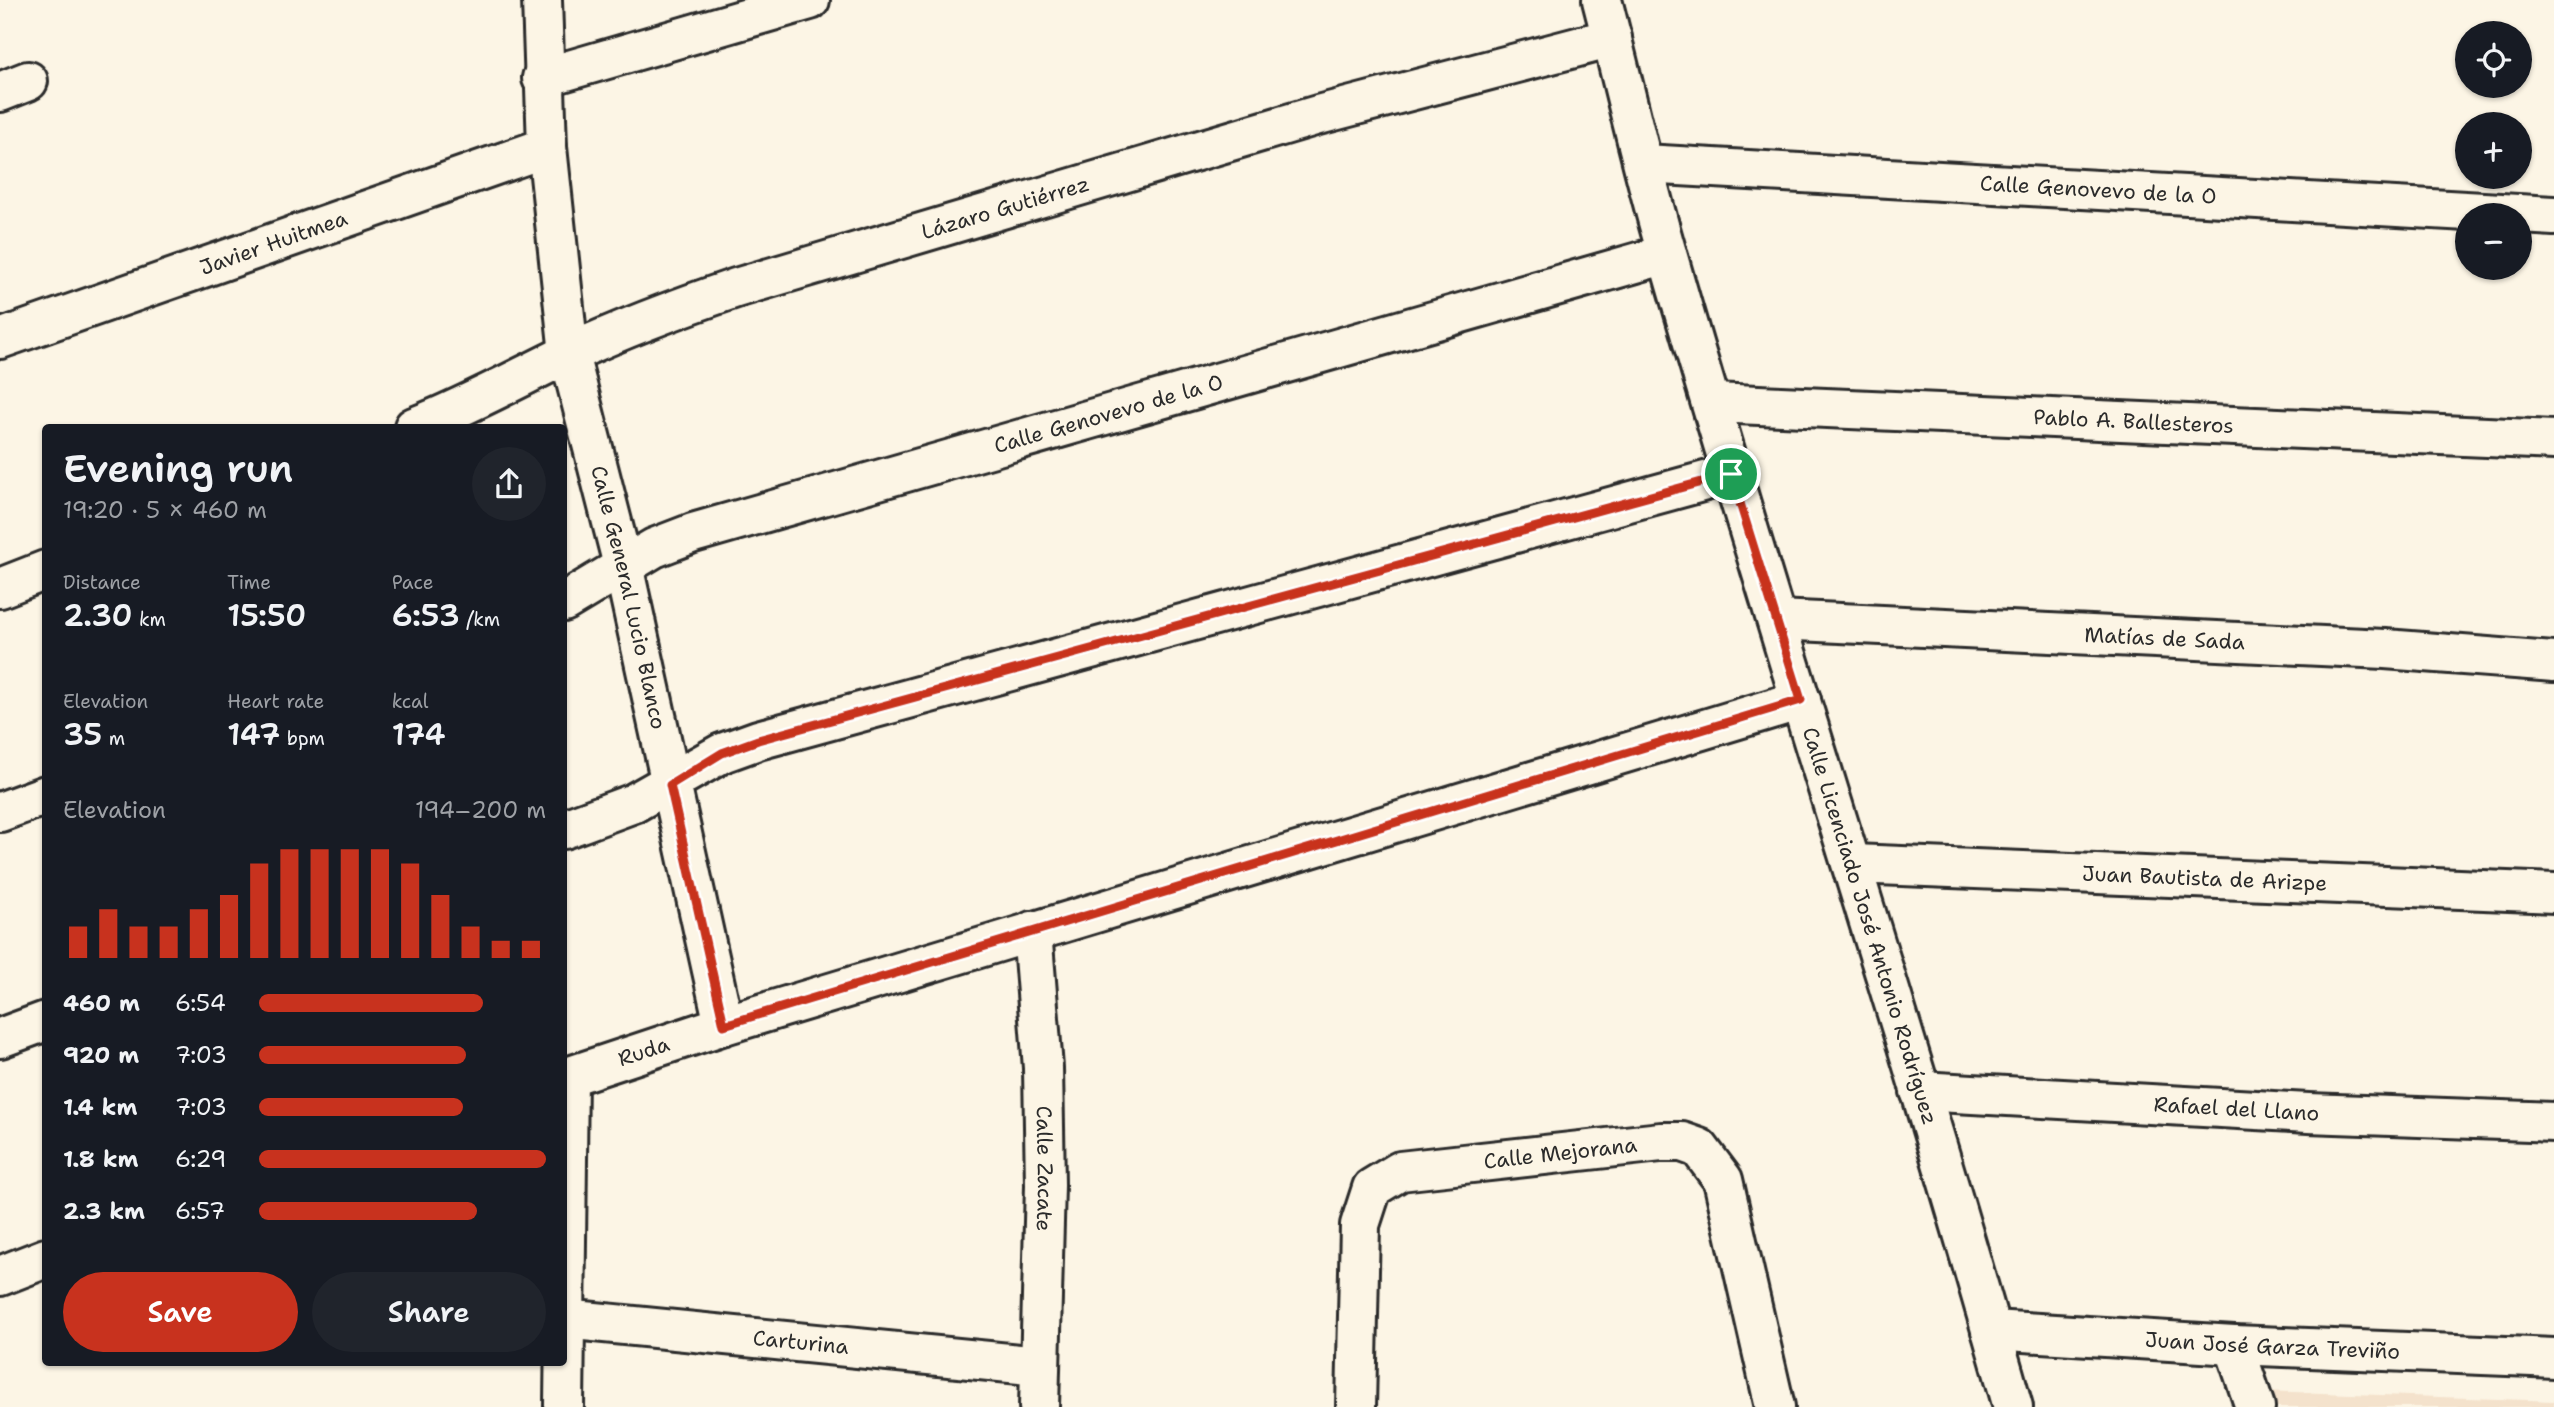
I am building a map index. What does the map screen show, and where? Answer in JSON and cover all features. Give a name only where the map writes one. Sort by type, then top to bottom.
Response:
[{"type":"street","name":"Calle General Lucio Blanco","points":[[542,0],[542,78],[547,147],[569,354],[623,565],[724,1025]]},
{"type":"street","points":[[542,78],[810,0]]},
{"type":"street","name":"Calle Licenciado José Antonio Rodríguez","points":[[1602,0],[1667,254],[1731,474],[1853,864],[2013,1407]]},
{"type":"street","name":"Lázaro Gutiérrez","points":[[421,424],[513,384],[569,354],[669,311],[736,288],[1318,115],[1612,38]]},
{"type":"street","name":"Javier Huitmea","points":[[0,339],[547,147]]},
{"type":"street","name":"Calle Genovevo de la O","points":[[1644,164],[2554,216]]},
{"type":"street","name":"Calle Genovevo de la O","points":[[567,600],[654,548],[693,533],[1667,254]]},
{"type":"street","name":"Pablo A. Ballesteros","points":[[1712,403],[2554,440]]},
{"type":"street","points":[[567,828],[634,803],[670,785],[704,762],[758,740],[1731,474]]},
{"type":"street","points":[[0,587],[42,571]]},
{"type":"street","name":"Matías de Sada","points":[[1777,620],[2385,649],[2554,662]]},
{"type":"street","name":"Ruda","points":[[567,1077],[724,1025],[1801,700]]},
{"type":"street","points":[[0,812],[42,796]]},
{"type":"street","name":"Juan Bautista de Arizpe","points":[[1853,864],[2554,892]]},
{"type":"street","name":"Calle Zacate","points":[[1032,932],[1043,1068],[1045,1185],[1039,1407]]},
{"type":"street","points":[[0,1038],[42,1022]]},
{"type":"street","name":"Rafael del Llano","points":[[1920,1091],[2308,1113],[2554,1122]]},
{"type":"street","name":"Calle Mejorana","points":[[1356,1407],[1360,1225],[1372,1188],[1400,1171],[1661,1142],[1682,1142],[1699,1148],[1723,1180],[1775,1407]]},
{"type":"street","name":"Carturina","points":[[567,1319],[1039,1366]]},
{"type":"street","name":"Juan José Garza Treviño","points":[[1991,1330],[2234,1345],[2554,1358]]},
{"type":"street","points":[[2234,1345],[2255,1407]]},
{"type":"street","points":[[564,1366],[564,1407]]},
{"type":"shaded area","points":[[2263,1391],[2554,1401],[2554,1407],[2268,1407]]},
{"type":"route","points":[[1731,474],[1801,700],[724,1025],[670,785],[695,767],[722,753],[758,740],[1731,474]]}]
